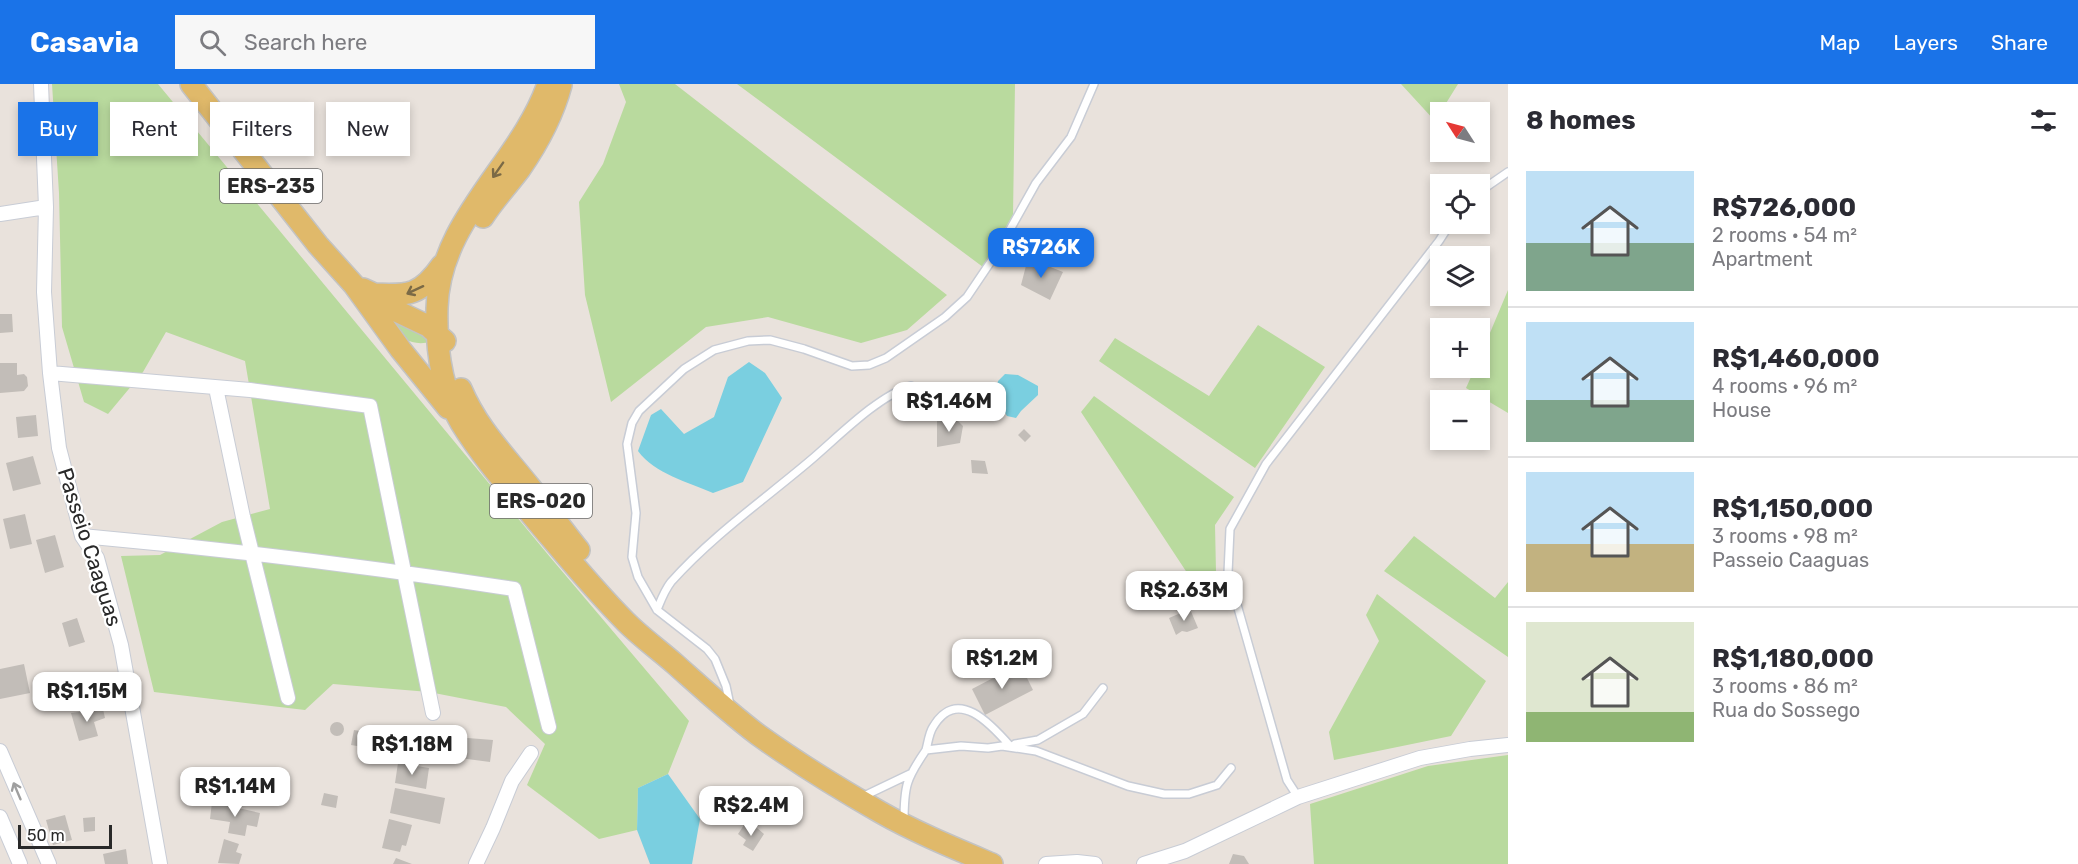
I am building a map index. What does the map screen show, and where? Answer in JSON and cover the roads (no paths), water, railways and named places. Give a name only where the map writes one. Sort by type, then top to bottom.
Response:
[{"type":"main road","name":"ERS-235","points":[[190,84],[318,245],[354,285],[367,305],[460,422]]},
{"type":"main road","name":"ERS-020","points":[[548,84],[529,125],[468,215],[444,262],[437,306],[444,341],[478,424],[653,645]]},
{"type":"main road","name":"ERS-020","points":[[561,84],[542,134],[473,231],[460,260],[451,289],[444,341],[438,352],[444,381],[460,422],[501,477],[580,572],[627,624],[731,713],[758,735],[857,798],[904,824],[992,864]]},
{"type":"main road","points":[[374,294],[403,295],[419,290],[431,281],[444,262]]},
{"type":"main road","name":"ERS-235","points":[[354,285],[374,294],[388,307],[428,326],[444,341]]},
{"type":"main road","points":[[392,336],[415,348],[429,347],[444,341]]},
{"type":"street","name":"Passeio Caaguas","points":[[41,84],[46,207],[44,292],[59,448],[82,536],[98,558],[121,645],[160,864]]},
{"type":"street","points":[[0,214],[46,207]]},
{"type":"street","points":[[50,373],[250,390],[370,406],[434,713]]},
{"type":"street","points":[[216,388],[252,554],[288,698]]},
{"type":"street","points":[[82,536],[180,545],[405,572],[514,590],[549,727]]},
{"type":"street","points":[[1144,864],[1185,857],[1298,796],[1420,758],[1508,745]]},
{"type":"street","points":[[0,751],[49,864]]},
{"type":"street","points":[[476,864],[512,780],[531,753]]},
{"type":"street","points":[[0,817],[20,864]]},
{"type":"street","points":[[1047,864],[1077,862],[1095,864]]},
{"type":"lane","points":[[731,713],[726,686],[715,659],[707,649],[657,610],[638,577],[632,556],[636,513],[627,444],[632,423],[639,411],[684,369],[714,350],[748,340],[770,339],[852,366],[869,365],[886,358],[945,317],[967,297],[998,251],[1036,183],[1071,137],[1094,84]]},
{"type":"lane","points":[[1490,184],[1508,172]]},
{"type":"lane","points":[[1298,796],[1287,780],[1228,573],[1230,529],[1266,464],[1444,234]]},
{"type":"lane","points":[[657,610],[663,594],[671,583],[718,536],[867,412],[900,389],[911,386],[921,392],[925,406]]},
{"type":"lane","points":[[1011,747],[1015,744],[1038,740],[1083,714],[1103,688]]},
{"type":"lane","points":[[904,824],[903,800],[910,774],[926,750],[933,727],[951,709],[969,710],[998,732],[1011,747]]},
{"type":"lane","points":[[926,750],[961,746],[1011,747],[1036,752],[1128,786],[1164,794],[1189,794],[1217,785],[1231,768]]},
{"type":"lane","points":[[857,798],[870,795],[910,774]]},
{"type":"water","points":[[749,362],[765,373],[782,398],[743,482],[713,493],[653,466],[638,451],[651,415],[661,409],[684,434],[714,417],[728,377]]},
{"type":"water","points":[[1005,374],[1018,375],[1038,386],[1038,395],[1016,418],[1007,416],[995,396],[998,381]]},
{"type":"water","points":[[668,774],[700,819],[692,864],[650,864],[637,830],[638,788]]}]
